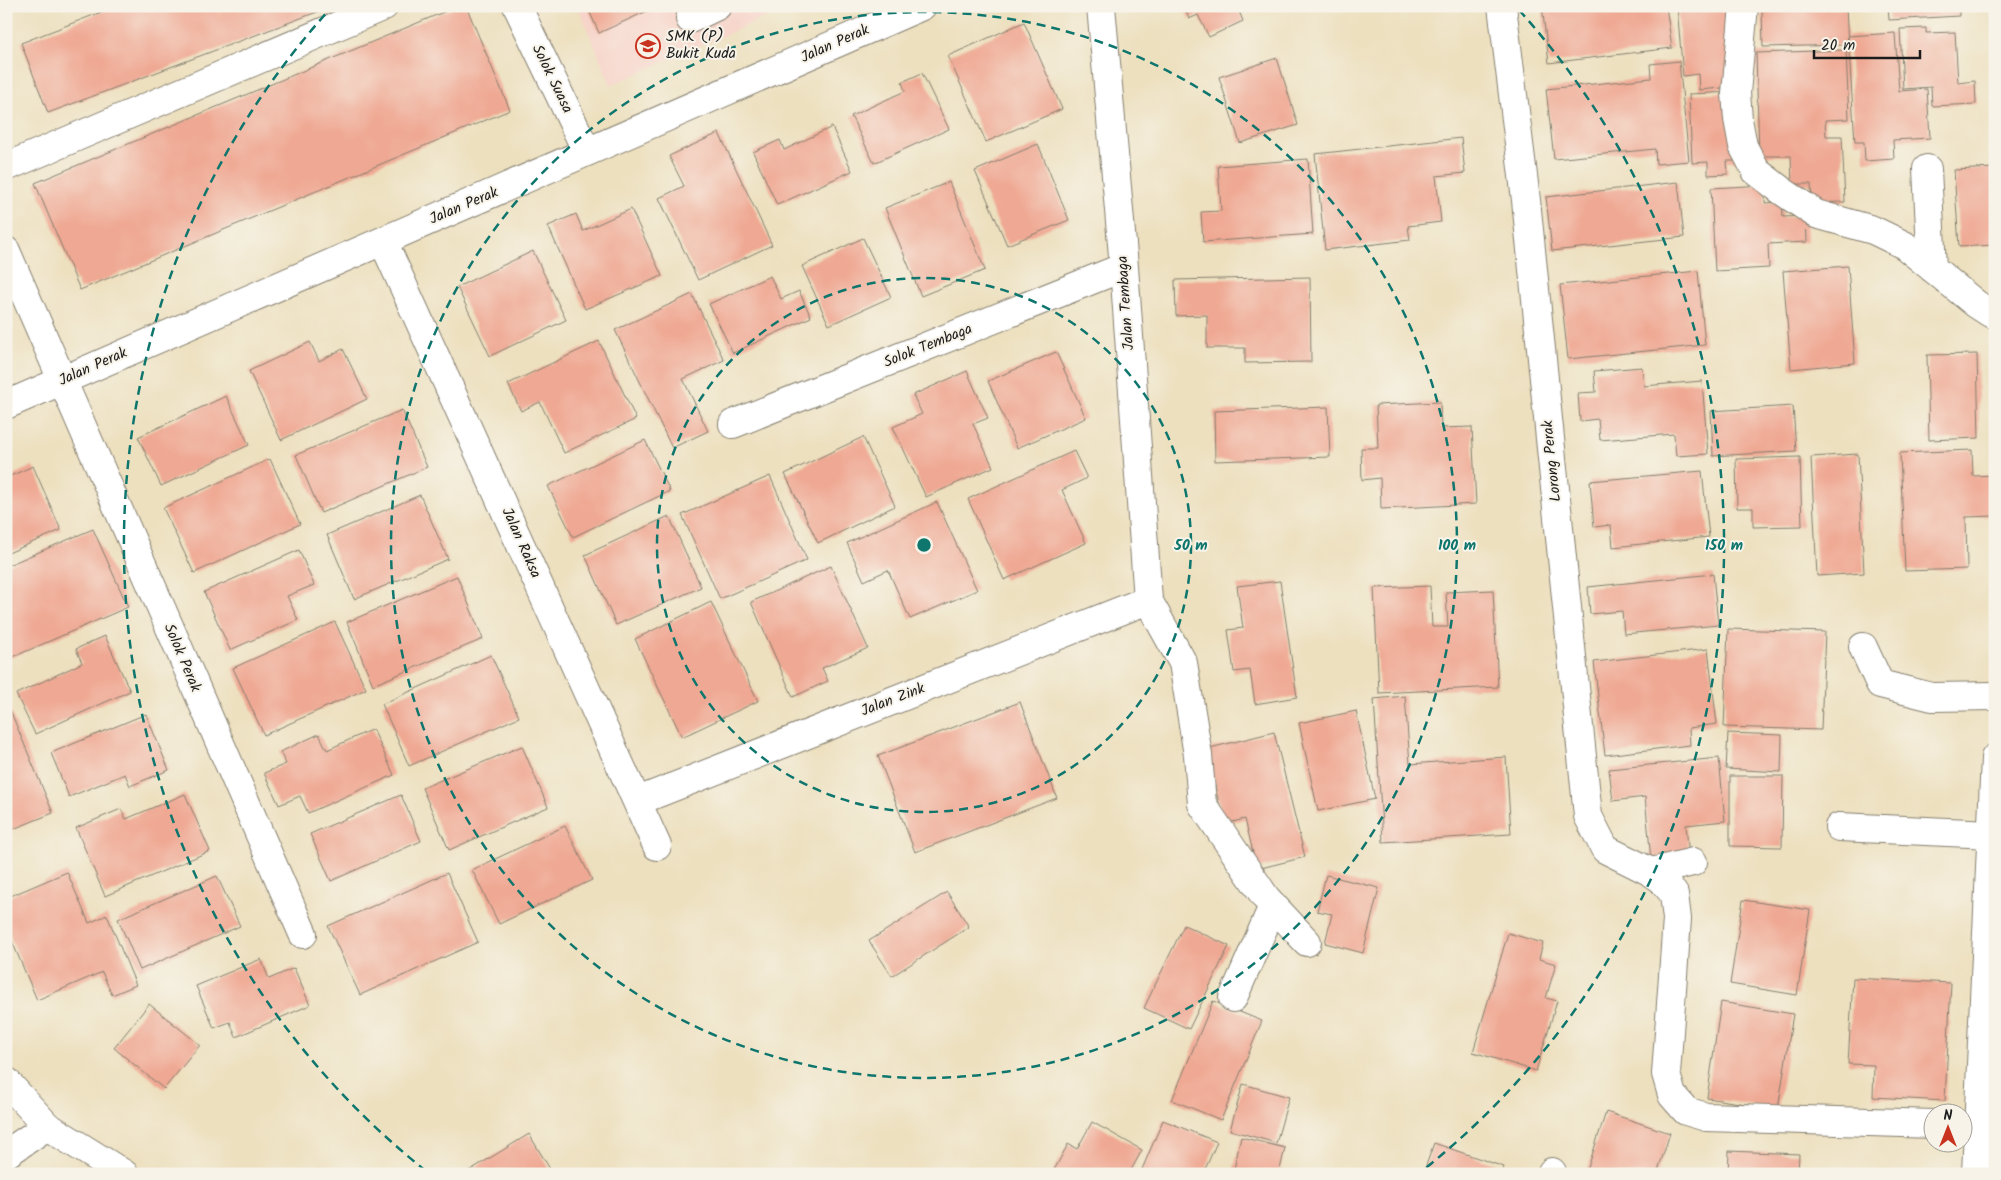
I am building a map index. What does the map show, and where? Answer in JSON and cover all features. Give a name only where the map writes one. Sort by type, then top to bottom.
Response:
[{"type":"street","points":[[6,167],[384,6]]},
{"type":"street","name":"Solok Suasa","points":[[516,6],[588,152]]},
{"type":"street","points":[[690,19],[717,6]]},
{"type":"street","name":"Jalan Perak","points":[[6,405],[922,6]]},
{"type":"street","name":"Jalan Tembaga","points":[[1102,6],[1124,267],[1148,600]]},
{"type":"street","name":"Lorong Perak","points":[[1502,6],[1526,200],[1588,816],[1604,849],[1656,876]]},
{"type":"street","points":[[1744,6],[1736,93],[1743,146],[1756,170],[1782,191],[1816,214],[1873,230],[1904,245],[1976,304],[1995,314]]},
{"type":"street","points":[[1926,169],[1932,268]]},
{"type":"street","name":"Jalan Raksa","points":[[384,241],[658,846]]},
{"type":"street","name":"Solok Perak","points":[[6,251],[303,934]]},
{"type":"street","name":"Solok Tembaga","points":[[733,424],[1124,267]]},
{"type":"street","points":[[1148,600],[1183,663],[1198,755],[1202,804],[1273,906],[1307,942]]},
{"type":"street","name":"Jalan Zink","points":[[638,800],[1148,600]]},
{"type":"street","points":[[1863,647],[1880,684],[1932,697],[1995,696]]},
{"type":"street","points":[[1972,1102],[1995,758]]},
{"type":"street","points":[[1839,827],[1991,834]]},
{"type":"street","points":[[1694,862],[1656,876],[1674,894],[1678,918],[1666,1074],[1672,1095],[1686,1111],[1706,1117],[1924,1124]]},
{"type":"street","points":[[1233,998],[1273,906]]},
{"type":"street","points":[[6,1081],[47,1126],[124,1174]]},
{"type":"street","points":[[6,1154],[47,1126]]},
{"type":"street","points":[[1973,1152],[1976,1174]]},
{"type":"shaded area","name":"SMK (P) Bukit Kuda","points":[[578,6],[791,6],[611,85]]},
{"type":"building","points":[[117,6],[333,6],[48,113],[21,43]]},
{"type":"building","points":[[458,6],[466,6],[510,110],[80,290],[35,183]]},
{"type":"building","points":[[587,6],[658,6],[599,33]]},
{"type":"building","points":[[1184,6],[1237,6],[1243,21],[1209,37],[1198,15],[1189,19]]},
{"type":"building","points":[[1542,6],[1666,6],[1672,48],[1549,63]]},
{"type":"building","points":[[1677,6],[1737,6],[1733,87],[1699,90],[1698,74],[1683,76]]},
{"type":"building","points":[[1888,6],[1959,6],[1959,16],[1889,20]]},
{"type":"building","points":[[1846,8],[1848,45],[1763,47],[1762,10]]},
{"type":"building","points":[[1024,22],[1062,109],[986,142],[948,56]]},
{"type":"building","points":[[1926,28],[1926,33],[1955,32],[1958,83],[1975,81],[1976,104],[1932,106],[1931,87],[1903,89],[1900,29]]},
{"type":"building","points":[[1895,33],[1899,91],[1927,89],[1930,138],[1893,140],[1894,159],[1865,161],[1864,142],[1855,142],[1848,36]]},
{"type":"building","points":[[1846,50],[1849,119],[1825,120],[1826,136],[1842,136],[1845,202],[1812,203],[1811,184],[1792,184],[1791,156],[1759,156],[1756,53]]},
{"type":"building","points":[[1277,58],[1298,125],[1240,143],[1219,77]]},
{"type":"building","points":[[1679,61],[1689,161],[1656,164],[1655,149],[1554,159],[1546,89],[1651,78],[1650,64]]},
{"type":"building","points":[[922,73],[949,129],[874,163],[851,116],[905,91],[902,82]]},
{"type":"building","points":[[1733,92],[1737,161],[1727,161],[1728,174],[1708,175],[1708,162],[1692,163],[1689,94]]},
{"type":"building","points":[[832,127],[852,171],[777,205],[753,152],[780,140],[784,150]]},
{"type":"building","points":[[719,133],[772,245],[698,280],[659,198],[684,186],[669,156]]},
{"type":"building","points":[[1461,138],[1465,173],[1436,176],[1441,222],[1408,226],[1410,240],[1325,250],[1315,154]]},
{"type":"building","points":[[1038,144],[1069,220],[1007,245],[975,171]]},
{"type":"building","points":[[1308,159],[1313,234],[1203,242],[1201,212],[1221,211],[1218,166]]},
{"type":"building","points":[[1995,168],[1995,245],[1959,247],[1954,170]]},
{"type":"building","points":[[949,182],[985,270],[921,296],[885,208]]},
{"type":"building","points":[[1678,182],[1684,237],[1552,251],[1546,197]]},
{"type":"building","points":[[1765,185],[1765,203],[1782,202],[1783,217],[1806,216],[1807,242],[1768,244],[1769,268],[1715,271],[1711,188]]},
{"type":"building","points":[[631,209],[662,276],[585,309],[548,226],[576,214],[583,231]]},
{"type":"building","points":[[863,238],[891,297],[829,325],[802,266]]},
{"type":"building","points":[[533,251],[566,320],[490,356],[457,287]]},
{"type":"building","points":[[1848,266],[1855,363],[1791,369],[1783,271]]},
{"type":"building","points":[[1698,271],[1705,345],[1568,359],[1560,285]]},
{"type":"building","points":[[770,276],[781,299],[799,291],[811,317],[733,353],[709,304]]},
{"type":"building","points":[[1310,277],[1311,362],[1245,363],[1245,348],[1207,348],[1207,315],[1176,316],[1175,280]]},
{"type":"building","points":[[692,294],[724,360],[683,379],[708,431],[672,448],[615,330]]},
{"type":"building","points":[[599,341],[636,419],[564,453],[540,402],[521,411],[508,384]]},
{"type":"building","points":[[310,342],[319,361],[343,349],[367,399],[281,440],[249,371]]},
{"type":"building","points":[[1056,352],[1086,418],[1017,448],[988,381]]},
{"type":"building","points":[[1977,354],[1979,438],[1929,440],[1927,355]]},
{"type":"building","points":[[1642,367],[1644,386],[1702,381],[1708,454],[1676,456],[1674,434],[1600,440],[1598,419],[1580,421],[1578,393],[1596,392],[1594,371]]},
{"type":"building","points":[[967,371],[988,418],[973,424],[993,467],[926,497],[893,427],[922,414],[913,395]]},
{"type":"building","points":[[226,396],[249,445],[161,486],[138,437]]},
{"type":"building","points":[[1440,402],[1441,428],[1472,427],[1476,504],[1381,509],[1380,478],[1362,480],[1361,448],[1378,448],[1376,405]]},
{"type":"building","points":[[1793,406],[1796,451],[1713,456],[1711,411]]},
{"type":"building","points":[[1328,407],[1330,457],[1215,461],[1214,411]]},
{"type":"building","points":[[402,410],[427,467],[321,513],[296,455]]},
{"type":"building","points":[[863,437],[895,506],[818,543],[785,474]]},
{"type":"building","points":[[645,440],[670,491],[573,537],[548,486]]},
{"type":"building","points":[[1972,450],[1973,476],[1995,475],[1995,516],[1966,517],[1967,569],[1905,571],[1900,453]]},
{"type":"building","points":[[1074,451],[1087,478],[1062,490],[1086,543],[1004,580],[968,499]]},
{"type":"building","points":[[1858,454],[1864,573],[1817,576],[1811,457]]},
{"type":"building","points":[[1800,457],[1802,526],[1753,527],[1753,508],[1737,508],[1736,459]]},
{"type":"building","points":[[270,459],[300,524],[194,573],[163,508]]},
{"type":"building","points":[[33,466],[61,530],[6,554],[6,478]]},
{"type":"building","points":[[1702,471],[1709,537],[1613,547],[1611,525],[1594,527],[1590,481]]},
{"type":"building","points":[[770,476],[807,560],[720,599],[682,515]]},
{"type":"building","points":[[420,495],[448,559],[354,599],[327,535]]},
{"type":"building","points":[[937,502],[977,590],[910,619],[888,570],[864,581],[847,543]]},
{"type":"building","points":[[669,516],[701,587],[616,625],[585,555]]},
{"type":"building","points":[[93,529],[128,607],[6,660],[6,566]]},
{"type":"building","points":[[299,550],[314,585],[287,596],[298,620],[230,650],[204,592]]},
{"type":"building","points":[[831,566],[868,648],[822,668],[828,681],[793,697],[751,602]]},
{"type":"building","points":[[1713,574],[1718,625],[1624,634],[1622,611],[1590,614],[1588,587]]},
{"type":"building","points":[[457,576],[483,639],[373,685],[347,622]]},
{"type":"building","points":[[1280,581],[1297,697],[1255,704],[1250,670],[1234,672],[1228,630],[1243,628],[1237,586]]},
{"type":"building","points":[[1430,586],[1432,627],[1448,627],[1446,592],[1493,590],[1498,687],[1379,693],[1374,588]]},
{"type":"building","points":[[711,602],[758,701],[682,737],[635,639]]},
{"type":"building","points":[[335,622],[366,689],[264,735],[233,668]]},
{"type":"building","points":[[1728,629],[1825,632],[1821,730],[1724,727]]},
{"type":"building","points":[[105,636],[130,691],[35,734],[16,694],[82,663],[76,649]]},
{"type":"building","points":[[1708,649],[1717,724],[1689,728],[1690,745],[1605,755],[1594,662]]},
{"type":"building","points":[[491,655],[519,717],[409,766],[382,704]]},
{"type":"building","points":[[1405,696],[1410,764],[1506,757],[1511,834],[1383,842],[1374,699]]},
{"type":"building","points":[[1020,702],[1057,798],[915,852],[878,756]]},
{"type":"building","points":[[10,710],[53,813],[6,832],[6,712]]},
{"type":"building","points":[[1356,711],[1375,799],[1318,811],[1299,723]]},
{"type":"building","points":[[146,714],[169,770],[130,786],[125,774],[69,797],[51,753]]},
{"type":"building","points":[[373,729],[394,775],[308,813],[300,796],[279,805],[264,773],[286,764],[280,752],[319,734],[327,750]]},
{"type":"building","points":[[1274,732],[1305,857],[1257,869],[1245,819],[1224,824],[1206,749]]},
{"type":"building","points":[[1728,733],[1782,735],[1781,772],[1726,769]]},
{"type":"building","points":[[522,746],[548,807],[449,850],[422,788]]},
{"type":"building","points":[[1719,758],[1725,821],[1686,825],[1689,857],[1651,860],[1645,797],[1613,801],[1609,769]]},
{"type":"building","points":[[1730,776],[1783,776],[1782,847],[1730,846]]},
{"type":"building","points":[[185,794],[210,851],[105,896],[76,828],[121,809],[126,819]]},
{"type":"building","points":[[401,795],[421,841],[331,881],[310,834]]},
{"type":"building","points":[[565,826],[592,880],[499,924],[472,870]]},
{"type":"building","points":[[67,872],[89,923],[107,915],[136,985],[112,995],[102,972],[37,1000],[6,927],[6,898]]},
{"type":"building","points":[[447,873],[478,942],[360,995],[328,926]]},
{"type":"building","points":[[1326,875],[1379,888],[1363,953],[1325,943],[1332,914],[1317,911]]},
{"type":"building","points":[[217,876],[240,926],[140,970],[118,919]]},
{"type":"building","points":[[947,892],[969,927],[892,976],[869,941]]},
{"type":"building","points":[[1743,900],[1810,910],[1797,995],[1730,984]]},
{"type":"building","points":[[1184,925],[1229,946],[1189,1029],[1144,1008]]},
{"type":"building","points":[[1508,933],[1543,943],[1539,959],[1556,964],[1546,998],[1557,1001],[1536,1071],[1473,1052]]},
{"type":"building","points":[[261,959],[269,979],[294,968],[310,1005],[236,1037],[230,1022],[214,1028],[196,986]]},
{"type":"building","points":[[1853,978],[1951,983],[1945,1101],[1873,1097],[1874,1065],[1848,1064]]},
{"type":"building","points":[[1213,1001],[1262,1021],[1221,1120],[1172,1100]]},
{"type":"building","points":[[1721,1002],[1793,1014],[1778,1109],[1707,1098]]},
{"type":"building","points":[[149,1004],[200,1045],[164,1089],[114,1048]]},
{"type":"building","points":[[1243,1084],[1289,1097],[1276,1143],[1230,1130]]},
{"type":"building","points":[[1606,1112],[1670,1133],[1657,1174],[1586,1174]]},
{"type":"building","points":[[1163,1120],[1217,1142],[1203,1174],[1140,1174]]},
{"type":"building","points":[[1092,1122],[1142,1150],[1129,1174],[1052,1174],[1068,1144],[1077,1149]]},
{"type":"building","points":[[529,1134],[553,1174],[464,1174]]},
{"type":"building","points":[[1241,1137],[1285,1148],[1279,1174],[1233,1174]]},
{"type":"building","points":[[1434,1143],[1504,1167],[1501,1174],[1423,1174]]},
{"type":"building","points":[[1729,1151],[1799,1154],[1798,1174],[1728,1174]]},
{"type":"place","name":"SMK (P) Bukit Kuda","points":[[648,46]]}]
